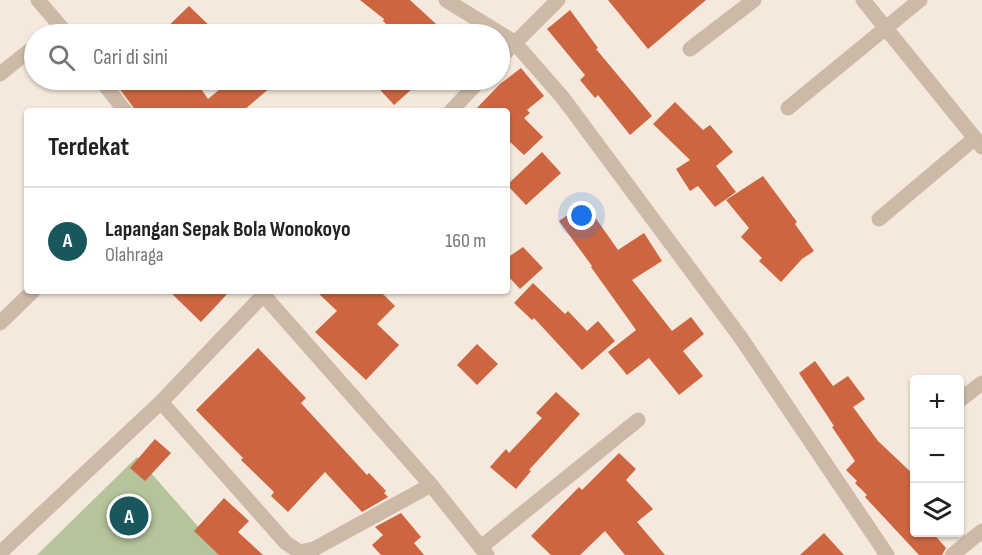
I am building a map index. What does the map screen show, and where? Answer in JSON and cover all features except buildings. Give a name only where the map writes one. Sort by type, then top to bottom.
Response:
[{"type":"street","points":[[39,0],[54,24]]},
{"type":"street","points":[[447,0],[485,24]]},
{"type":"street","points":[[510,47],[558,0]]},
{"type":"street","points":[[690,49],[754,0]]},
{"type":"street","points":[[863,0],[979,143],[879,219]]},
{"type":"street","points":[[788,108],[920,0]]},
{"type":"street","points":[[510,39],[563,98],[741,338],[887,555]]},
{"type":"street","points":[[0,74],[24,54]]},
{"type":"street","points":[[109,90],[123,108]]},
{"type":"street","points":[[454,108],[471,90]]},
{"type":"street","points":[[0,323],[30,294]]},
{"type":"street","points":[[0,552],[161,402],[262,294]]},
{"type":"street","points":[[266,294],[431,484],[484,551],[638,420]]},
{"type":"street","points":[[964,397],[982,383]]},
{"type":"street","points":[[161,402],[286,543],[300,552],[314,549],[431,484]]},
{"type":"street","points":[[952,555],[982,531]]},
{"type":"green space","points":[[137,457],[223,555],[37,555]]},
{"type":"place","name":"Lapangan Sepak Bola Wonokoyo","points":[[129,516]]}]
